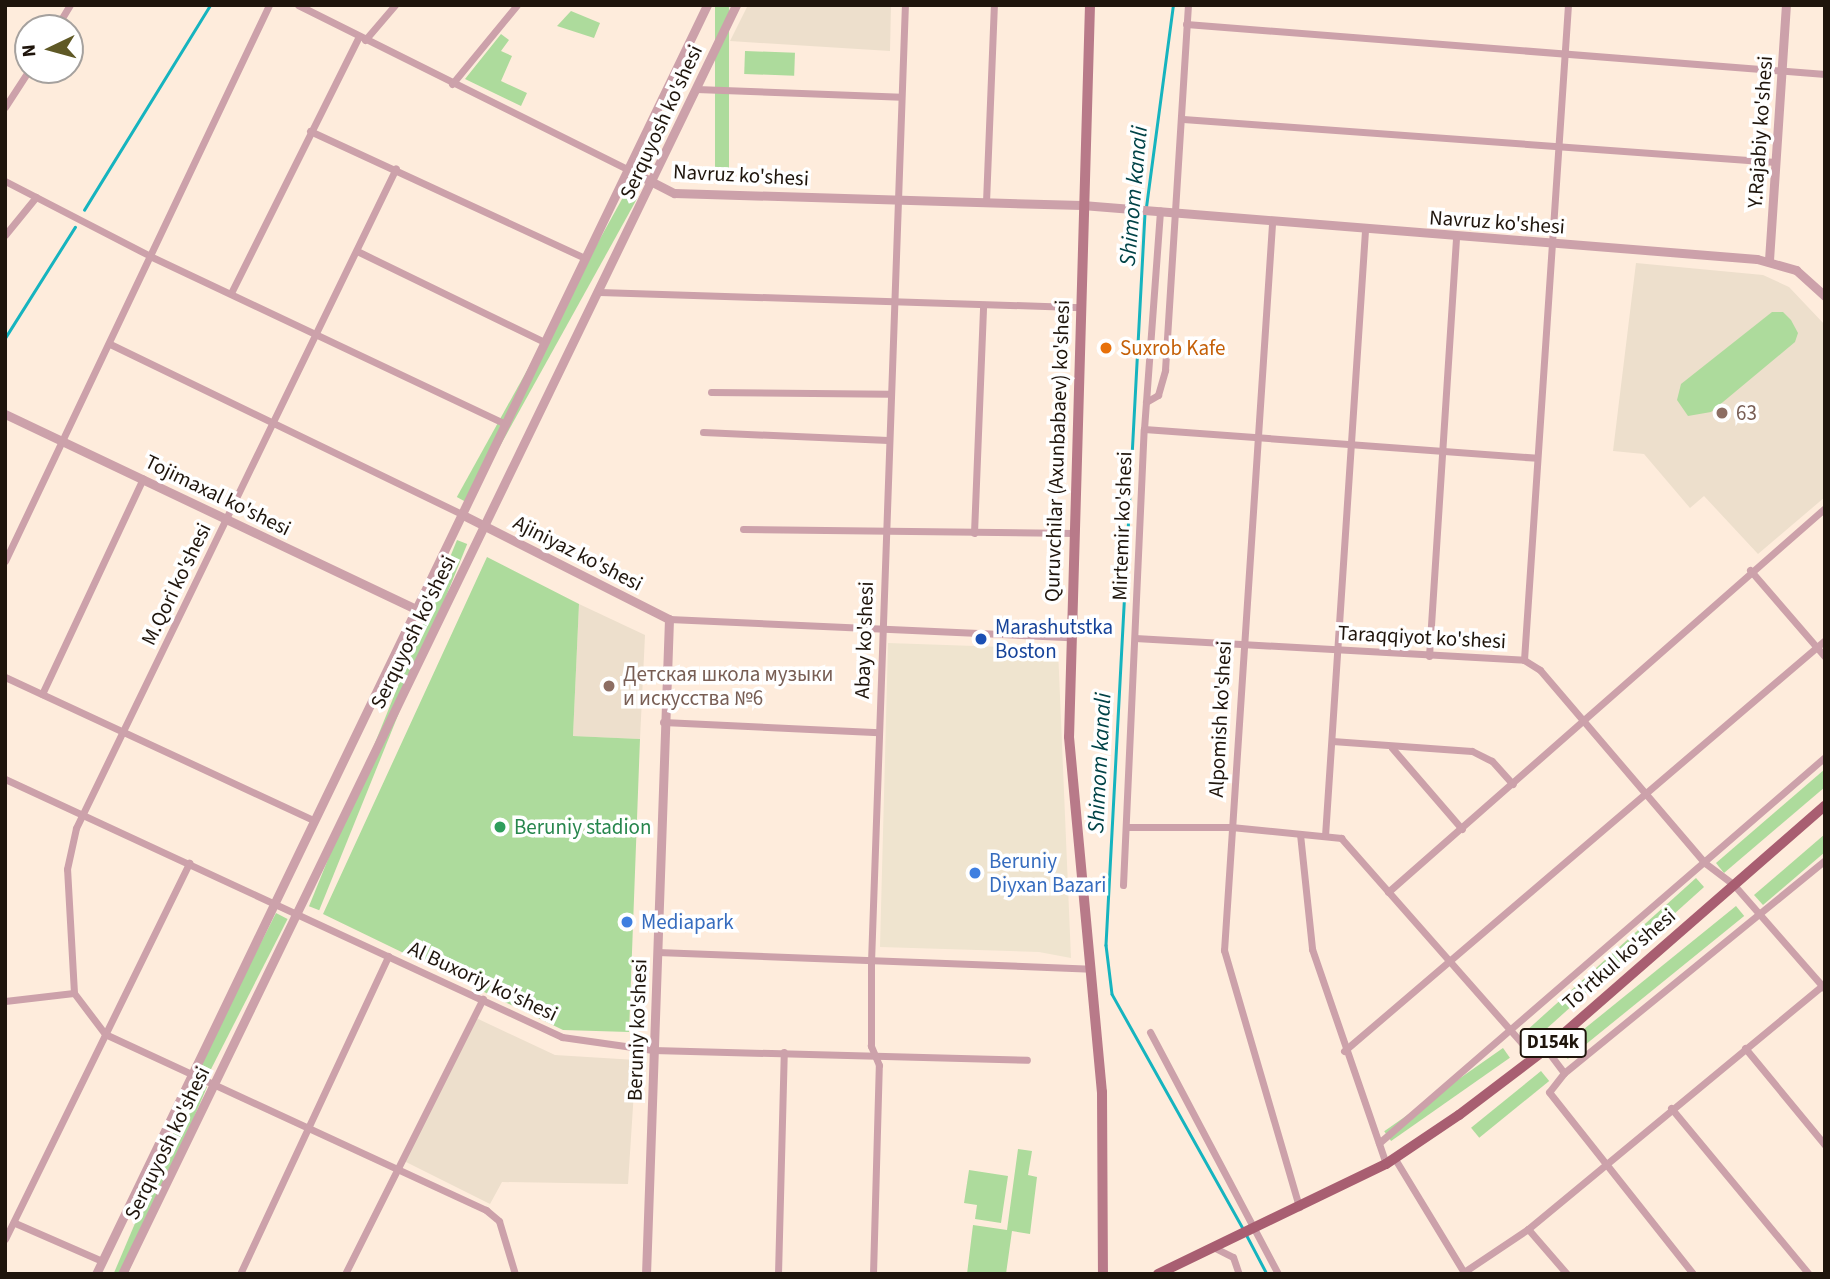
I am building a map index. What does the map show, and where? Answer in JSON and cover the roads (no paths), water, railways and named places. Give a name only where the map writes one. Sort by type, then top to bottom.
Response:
[{"type":"main road","name":"Quruvchilar (Axunbabaev) ko'shesi","points":[[1090,5],[1082,205],[1082,307],[1069,737],[1102,1092],[1103,1274]]},
{"type":"main road","name":"To'rtkul ko'shesi","points":[[1249,1230],[1391,1161],[1535,1058],[1825,806]]},
{"type":"main road","name":"D154k","points":[[1158,1274],[1249,1230]]},
{"type":"street","points":[[5,561],[270,5]]},
{"type":"street","name":"Navruz ko'shesi","points":[[298,5],[627,169],[651,184],[674,192],[1082,205],[1272,224],[1769,260],[1796,270],[1825,296]]},
{"type":"street","points":[[231,293],[310,131],[362,38],[395,5]]},
{"type":"street","points":[[452,84],[517,5]]},
{"type":"street","name":"Serquyosh ko'shesi","points":[[96,1274],[194,1074],[272,903],[463,515],[707,5]]},
{"type":"street","name":"Serquyosh ko'shesi","points":[[124,1273],[736,5]]},
{"type":"street","name":"Abay ko'shesi","points":[[873,1274],[879,1056],[871,1046],[871,962],[892,302],[905,5]]},
{"type":"street","points":[[986,202],[994,5]]},
{"type":"street","points":[[1146,402],[1162,388],[1178,213],[1188,5]]},
{"type":"street","points":[[1524,660],[1549,244],[1568,5]]},
{"type":"street","name":"Y.Rajabiy ko'shesi","points":[[1769,260],[1786,5]]},
{"type":"street","points":[[1186,24],[1825,74]]},
{"type":"street","points":[[5,107],[20,84]]},
{"type":"street","points":[[696,89],[901,97]]},
{"type":"street","points":[[1183,119],[1775,162]]},
{"type":"street","points":[[310,131],[396,168],[584,258]]},
{"type":"street","name":"M.Qori ko'shesi","points":[[74,993],[68,869],[70,845],[122,732],[274,424],[396,168]]},
{"type":"street","points":[[5,181],[149,257],[231,293],[505,424]]},
{"type":"street","points":[[5,234],[36,197]]},
{"type":"street","name":"Mirtemir ko'shesi","points":[[1123,885],[1144,429],[1158,211]]},
{"type":"street","name":"Alpomish ko'shesi","points":[[1272,224],[1242,642],[1224,950],[1299,1207]]},
{"type":"street","points":[[1325,836],[1366,230]]},
{"type":"street","points":[[1429,656],[1456,237]]},
{"type":"street","points":[[358,251],[544,342]]},
{"type":"street","points":[[599,292],[1082,307]]},
{"type":"street","points":[[974,533],[983,304]]},
{"type":"street","name":"Ajiniyaz ko'shesi","points":[[110,344],[463,515],[669,619],[883,631],[1070,636]]},
{"type":"street","points":[[711,392],[889,394]]},
{"type":"street","name":"Tojimaxal ko'shesi","points":[[5,414],[416,609]]},
{"type":"street","points":[[1144,429],[1257,434],[1537,458]]},
{"type":"street","points":[[703,432],[888,440]]},
{"type":"street","points":[[42,694],[144,478]]},
{"type":"street","points":[[1388,892],[1583,723],[1750,570],[1825,508]]},
{"type":"street","points":[[743,529],[885,533],[1075,533]]},
{"type":"street","points":[[1750,570],[1825,657]]},
{"type":"street","name":"Beruniy ko'shesi","points":[[646,1274],[663,722],[669,619]]},
{"type":"street","name":"Taraqqiyot ko'shesi","points":[[1135,638],[1524,660],[1583,723],[1705,863],[1734,885],[1824,986]]},
{"type":"street","points":[[1344,1051],[1452,962],[1825,640]]},
{"type":"street","points":[[5,677],[313,820]]},
{"type":"street","points":[[663,722],[879,732]]},
{"type":"street","points":[[1332,741],[1392,748],[1472,751],[1492,761],[1513,784]]},
{"type":"street","points":[[1392,748],[1462,829]]},
{"type":"street","points":[[1379,1143],[1825,757]]},
{"type":"street","name":"Al Buxoriy ko'shesi","points":[[5,779],[562,1037],[653,1050],[1027,1060]]},
{"type":"street","points":[[1126,827],[1231,827],[1341,838],[1535,1058]]},
{"type":"street","points":[[1300,834],[1312,949],[1344,1051],[1379,1143],[1465,1273],[1528,1229],[1671,1108],[1824,986]]},
{"type":"street","points":[[1693,1274],[1549,1092],[1564,1073],[1825,860]]},
{"type":"street","points":[[5,1239],[189,863]]},
{"type":"street","points":[[657,952],[1090,968]]},
{"type":"street","points":[[240,1274],[312,1129],[388,956]]},
{"type":"street","points":[[5,1001],[74,993],[105,1034],[312,1129],[492,1216],[515,1274]]},
{"type":"street","points":[[345,1274],[484,999]]},
{"type":"street","points":[[1150,1032],[1249,1230],[1278,1274]]},
{"type":"street","points":[[1745,1048],[1825,1145]]},
{"type":"street","points":[[1546,1049],[1564,1073]]},
{"type":"street","points":[[778,1274],[784,1052]]},
{"type":"street","points":[[1671,1108],[1809,1274]]},
{"type":"street","points":[[15,1223],[102,1261]]},
{"type":"street","points":[[1528,1229],[1567,1274]]},
{"type":"street","points":[[1213,1247],[1233,1257],[1239,1274]]},
{"type":"waterway","points":[[84,210],[210,5]]},
{"type":"waterway","name":"Shimom kanali","points":[[1146,207],[1173,5]]},
{"type":"waterway","name":"Shimom kanali","points":[[1145,213],[1106,945],[1112,994],[1243,1228]]},
{"type":"waterway","points":[[5,338],[75,227]]},
{"type":"waterway","name":"Shimom kanali","points":[[1246,1234],[1267,1274]]},
{"type":"place","name":"Suxrob Kafe","points":[[1106,348]]},
{"type":"place","name":"63","points":[[1722,413]]},
{"type":"place","name":"Marashutstka Boston","points":[[981,639]]},
{"type":"place","name":"Детская школа музыки и искусства №6","points":[[609,686]]},
{"type":"place","name":"Beruniy stadion","points":[[500,827]]},
{"type":"place","name":"Beruniy Diyxan Bazari","points":[[975,873]]},
{"type":"place","name":"Mediapark","points":[[627,922]]}]
